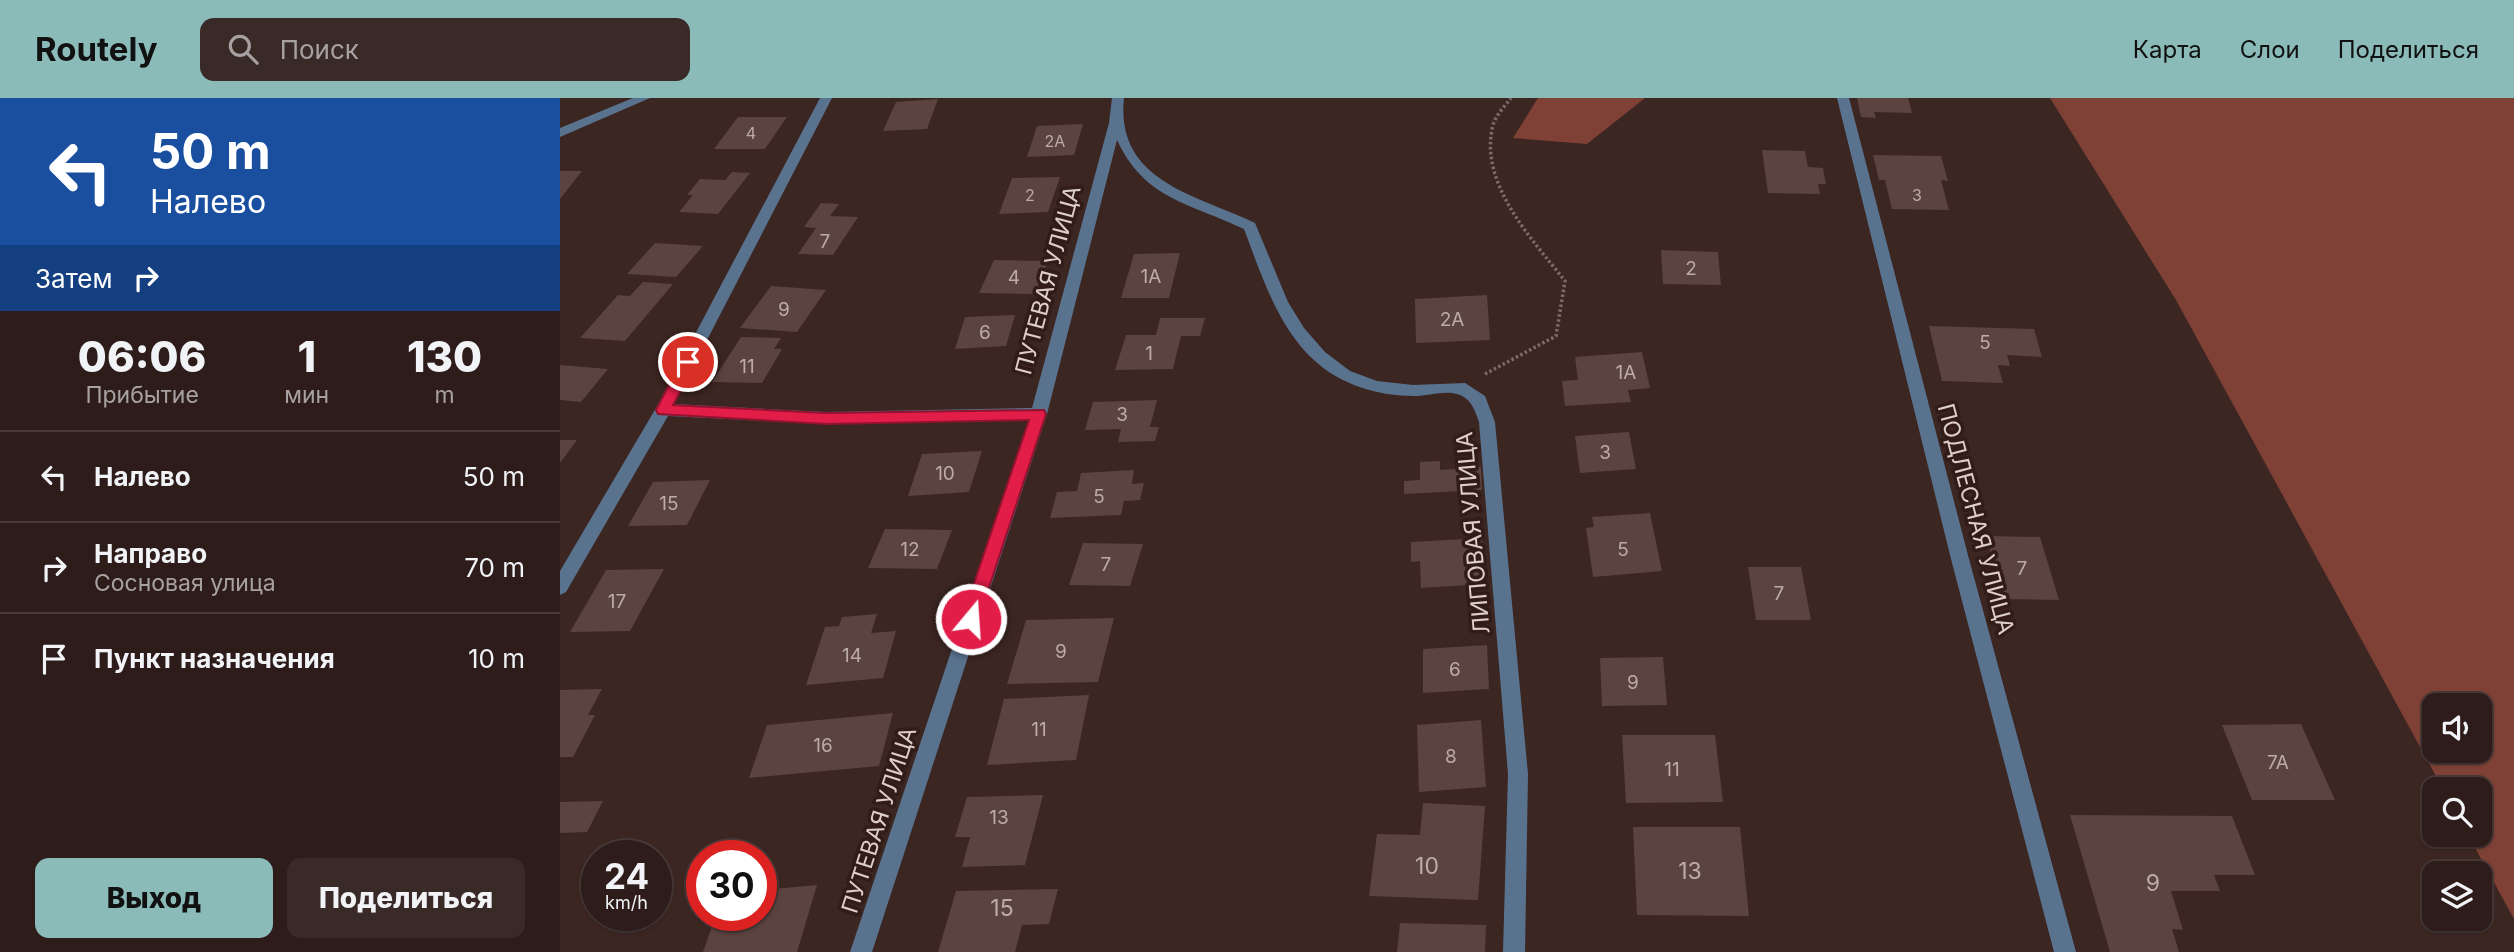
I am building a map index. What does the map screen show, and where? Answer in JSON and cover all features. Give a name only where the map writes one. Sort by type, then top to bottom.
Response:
[{"type":"street","points":[[560,134],[644,98]]},
{"type":"street","points":[[560,587],[663,410],[827,98]]},
{"type":"street","name":"ПУТЕВАЯ УЛИЦА","points":[[861,952],[1039,414],[1115,123],[1118,98]]},
{"type":"street","name":"ПОДЛЕСНАЯ УЛИЦА","points":[[1843,98],[1960,559],[2065,952]]},
{"type":"street","points":[[1115,123],[1138,167],[1164,190],[1192,203],[1226,213],[1250,226],[1275,289],[1295,329],[1323,363],[1364,384],[1394,391],[1427,392],[1459,387]]},
{"type":"street","name":"ЛИПОВАЯ УЛИЦА","points":[[1459,387],[1479,400],[1487,422],[1518,774],[1514,952]]},
{"type":"street","points":[[663,410],[826,418],[1039,414]]},
{"type":"path","points":[[1459,387],[1556,336],[1565,281],[1515,215],[1491,166],[1493,124],[1511,98]]},
{"type":"shaded area","points":[[1538,98],[1645,98],[1587,144],[1513,138]]},
{"type":"shaded area","points":[[2050,98],[2514,98],[2514,919],[2492,879],[2492,861],[2482,861],[2475,847],[2492,847],[2492,777],[2436,777],[2429,763],[2492,763],[2492,693],[2422,693],[2422,751],[2176,300]]},
{"type":"building","points":[[1857,98],[1908,98],[1912,113],[1874,112],[1876,118],[1861,117]]},
{"type":"building","points":[[938,99],[927,129],[883,131],[896,102]]},
{"type":"building","points":[[738,117],[787,117],[765,149],[714,149]]},
{"type":"building","points":[[1083,124],[1074,155],[1027,157],[1037,126]]},
{"type":"building","points":[[1762,150],[1805,151],[1808,167],[1823,168],[1826,184],[1818,184],[1820,194],[1768,193]]},
{"type":"building","points":[[1873,155],[1941,156],[1948,181],[1941,180],[1949,210],[1892,209],[1885,180],[1879,180]]},
{"type":"building","points":[[560,171],[582,171],[560,199]]},
{"type":"building","points":[[732,172],[750,173],[718,214],[679,212],[693,195],[687,195],[700,179],[725,180]]},
{"type":"building","points":[[1060,177],[1048,212],[999,214],[1012,178]]},
{"type":"building","points":[[821,203],[839,204],[830,216],[858,217],[833,255],[798,254],[816,228],[804,227]]},
{"type":"building","points":[[655,243],[703,246],[676,277],[627,274]]},
{"type":"building","points":[[1661,250],[1718,252],[1721,285],[1663,284]]},
{"type":"building","points":[[1180,253],[1169,298],[1121,298],[1134,254]]},
{"type":"building","points":[[994,260],[1048,261],[1035,294],[979,293]]},
{"type":"building","points":[[643,282],[673,284],[625,341],[580,338],[618,295],[630,296]]},
{"type":"building","points":[[771,286],[826,290],[797,332],[740,328]]},
{"type":"building","points":[[1487,295],[1490,340],[1416,343],[1415,299]]},
{"type":"building","points":[[1015,315],[1006,346],[955,349],[965,317]]},
{"type":"building","points":[[1160,318],[1205,318],[1200,336],[1181,336],[1173,369],[1115,370],[1126,335],[1156,335]]},
{"type":"building","points":[[1929,326],[2034,329],[2042,357],[2007,355],[2010,366],[1998,365],[2003,383],[1942,381]]},
{"type":"building","points":[[741,337],[781,338],[774,349],[782,349],[762,383],[712,382]]},
{"type":"building","points":[[1642,352],[1650,388],[1628,390],[1631,402],[1565,406],[1562,381],[1578,380],[1575,357]]},
{"type":"building","points":[[560,365],[608,369],[581,402],[560,400]]},
{"type":"building","points":[[1157,400],[1150,427],[1159,427],[1155,441],[1118,442],[1121,429],[1085,430],[1093,402]]},
{"type":"building","points":[[1629,432],[1636,469],[1580,473],[1575,436]]},
{"type":"building","points":[[560,440],[577,440],[560,463]]},
{"type":"building","points":[[982,451],[969,492],[908,496],[922,454]]},
{"type":"building","points":[[1440,461],[1440,470],[1481,467],[1482,490],[1404,494],[1404,481],[1420,480],[1420,462]]},
{"type":"building","points":[[1134,470],[1132,484],[1144,483],[1140,500],[1124,501],[1121,515],[1050,518],[1057,492],[1077,491],[1081,473]]},
{"type":"building","points":[[710,480],[687,525],[628,526],[653,482]]},
{"type":"building","points":[[1650,513],[1662,571],[1593,577],[1586,528],[1594,527],[1592,517]]},
{"type":"building","points":[[885,529],[952,530],[937,569],[868,568]]},
{"type":"building","points":[[1986,536],[2040,537],[2059,600],[2003,599]]},
{"type":"building","points":[[1482,538],[1484,584],[1421,588],[1420,561],[1411,562],[1411,542]]},
{"type":"building","points":[[1083,543],[1143,544],[1130,586],[1069,585]]},
{"type":"building","points":[[1748,567],[1801,567],[1811,620],[1756,620]]},
{"type":"building","points":[[664,569],[630,631],[570,632],[606,570]]},
{"type":"building","points":[[877,614],[871,633],[896,631],[883,678],[806,685],[825,627],[839,626],[842,617]]},
{"type":"building","points":[[1114,618],[1098,682],[1007,684],[1026,620]]},
{"type":"building","points":[[1487,645],[1489,689],[1423,693],[1423,649]]},
{"type":"building","points":[[1663,657],[1667,705],[1602,706],[1600,658]]},
{"type":"building","points":[[602,689],[588,715],[595,715],[573,757],[560,757],[560,690]]},
{"type":"building","points":[[1089,695],[1076,760],[987,765],[1004,699]]},
{"type":"building","points":[[893,713],[879,766],[749,778],[767,725]]},
{"type":"building","points":[[1481,720],[1486,787],[1419,792],[1417,725]]},
{"type":"building","points":[[2301,724],[2335,800],[2252,800],[2222,725]]},
{"type":"building","points":[[1622,735],[1715,735],[1723,802],[1626,803]]},
{"type":"building","points":[[1043,795],[1025,865],[962,867],[970,837],[955,837],[967,797]]},
{"type":"building","points":[[603,801],[587,832],[560,833],[560,802]]},
{"type":"building","points":[[1423,803],[1485,806],[1478,900],[1369,896],[1377,834],[1420,835]]},
{"type":"building","points":[[2070,815],[2232,816],[2255,875],[2214,875],[2220,891],[2171,891],[2183,930],[2172,929],[2179,952],[2110,952]]},
{"type":"building","points":[[1633,827],[1740,827],[1749,916],[1637,915]]},
{"type":"building","points":[[817,885],[797,952],[703,952],[710,931],[777,931],[777,889]]},
{"type":"building","points":[[1058,889],[1049,924],[1022,925],[1015,952],[938,952],[956,891]]},
{"type":"building","points":[[1400,923],[1486,925],[1485,952],[1397,952]]},
{"type":"route","points":[[688,362],[663,410],[826,418],[1039,414],[971,619]]}]
